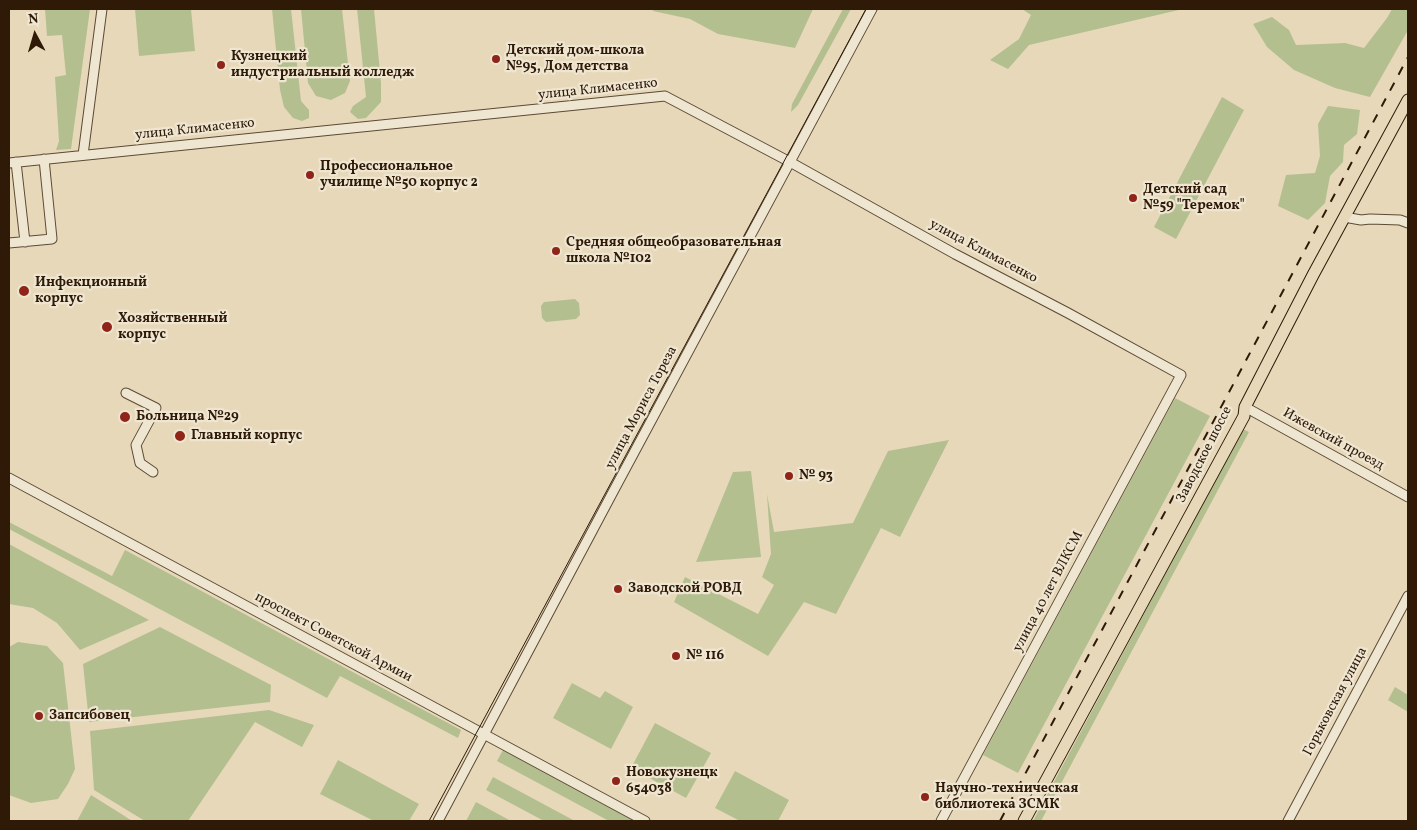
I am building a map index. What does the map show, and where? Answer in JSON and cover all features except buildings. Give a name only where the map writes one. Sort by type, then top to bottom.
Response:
[{"type":"main road","name":"Заводское шоссе","points":[[1024,821],[1244,416],[1245,408],[1344,217],[1408,100]]},
{"type":"street","points":[[83,155],[102,9]]},
{"type":"street","name":"улица Мориса Тореза","points":[[438,821],[872,9]]},
{"type":"street","name":"улица Климасенко","points":[[12,163],[665,96],[790,162],[955,254],[1068,312],[1181,375]]},
{"type":"street","points":[[9,243],[52,239],[44,159]]},
{"type":"street","points":[[12,163],[25,242]]},
{"type":"street","points":[[1344,217],[1361,220],[1400,220],[1408,224]]},
{"type":"street","name":"улица 40 лет ВЛКСМ","points":[[941,821],[1181,375]]},
{"type":"street","points":[[126,393],[156,408],[136,446],[140,462],[153,472]]},
{"type":"street","name":"Ижевский проезд","points":[[1245,408],[1408,497]]},
{"type":"street","name":"проспект Советской Армии","points":[[9,478],[645,821]]},
{"type":"street","name":"Горьковская улица","points":[[1288,821],[1408,596]]},
{"type":"green space","points":[[45,9],[90,9],[71,149],[56,150],[59,141],[55,77],[66,75],[62,35],[47,36]]},
{"type":"green space","points":[[135,9],[191,9],[195,51],[139,56]]},
{"type":"green space","points":[[272,9],[291,9],[301,101],[309,110],[309,118],[302,121],[293,118],[284,107],[280,90]]},
{"type":"green space","points":[[301,9],[342,9],[350,81],[345,93],[331,100],[316,96],[308,83]]},
{"type":"green space","points":[[357,9],[374,9],[381,83],[381,102],[366,118],[358,119],[350,112],[353,106],[366,97]]},
{"type":"green space","points":[[654,9],[813,9],[795,48],[718,34],[690,19],[653,11]]},
{"type":"green space","points":[[843,9],[851,9],[798,105],[791,112],[792,104]]},
{"type":"green space","points":[[1022,9],[1183,9],[1029,45],[1008,69],[990,60],[1019,39],[1031,15]]},
{"type":"green space","points":[[1392,9],[1408,9],[1408,30],[1370,97],[1335,88],[1294,70],[1267,47],[1253,24],[1272,17],[1289,30],[1296,45],[1345,43],[1364,48]]},
{"type":"green space","points":[[1222,97],[1244,110],[1176,239],[1154,227]]},
{"type":"green space","points":[[1328,106],[1360,110],[1357,134],[1344,145],[1343,162],[1330,176],[1325,203],[1308,220],[1278,206],[1286,175],[1315,173],[1320,156],[1318,124]]},
{"type":"green space","points":[[575,299],[579,303],[580,315],[576,319],[546,322],[542,318],[541,306],[544,302]]},
{"type":"green space","points":[[1175,398],[1210,416],[1018,773],[983,755]]},
{"type":"green space","points":[[1243,429],[1249,432],[1041,821],[1033,821]]},
{"type":"green space","points":[[949,440],[900,537],[881,528],[836,614],[804,602],[768,656],[674,602],[685,577],[758,614],[774,585],[762,577],[771,554],[767,494],[774,532],[853,523],[888,451]]},
{"type":"green space","points":[[751,471],[761,557],[696,562],[733,472]]},
{"type":"green space","points":[[9,522],[112,576],[125,550],[461,730],[458,738],[340,676],[327,698],[9,529]]},
{"type":"green space","points":[[9,544],[149,620],[80,650],[57,623],[33,608],[9,604]]},
{"type":"green space","points":[[160,627],[271,685],[270,702],[89,722],[83,664]]},
{"type":"green space","name":"Запсибовец","points":[[18,642],[47,646],[63,663],[75,769],[58,799],[31,803],[9,795],[9,647]]},
{"type":"green space","points":[[572,683],[600,698],[605,691],[633,707],[611,749],[553,718]]},
{"type":"green space","points":[[1395,687],[1408,695],[1408,712],[1388,700]]},
{"type":"green space","points":[[269,710],[314,725],[302,747],[255,722],[188,821],[145,821],[94,790],[90,731]]},
{"type":"green space","points":[[655,723],[711,753],[686,798],[631,768]]},
{"type":"green space","points":[[504,748],[640,821],[609,821],[497,761]]},
{"type":"green space","points":[[338,760],[419,804],[409,821],[374,821],[320,794]]},
{"type":"green space","points":[[735,771],[789,800],[778,821],[740,821],[715,808]]},
{"type":"green space","points":[[493,777],[575,821],[544,821],[486,790]]},
{"type":"green space","points":[[91,795],[123,815],[132,821],[77,821]]},
{"type":"green space","points":[[476,802],[511,821],[466,821]]},
{"type":"tram line","points":[[429,821],[866,9]]},
{"type":"railway","points":[[1000,821],[1408,57]]},
{"type":"place","name":"Детский дом-школа №95, Дом детства","points":[[496,59]]},
{"type":"place","name":"Кузнецкий индустриальный колледж","points":[[221,65]]},
{"type":"place","name":"Профессиональное училище №50 корпус 2","points":[[310,175]]},
{"type":"place","name":"Детский сад №59 \"Теремок\"","points":[[1133,198]]},
{"type":"place","name":"Средняя общеобразовательная школа №102","points":[[556,251]]},
{"type":"place","name":"Инфекционный корпус","points":[[24,291]]},
{"type":"place","name":"Хозяйственный корпус","points":[[107,327]]},
{"type":"place","name":"Больница №29","points":[[125,417]]},
{"type":"place","name":"Главный корпус","points":[[180,436]]},
{"type":"place","name":"№ 93","points":[[789,476]]},
{"type":"place","name":"Заводской РОВД","points":[[618,589]]},
{"type":"place","name":"№ 116","points":[[676,656]]},
{"type":"place","name":"Запсибовец","points":[[39,716]]},
{"type":"place","name":"Новокузнецк 654038","points":[[616,781]]},
{"type":"place","name":"Научно-техническая библиотека ЗСМК","points":[[925,797]]}]
